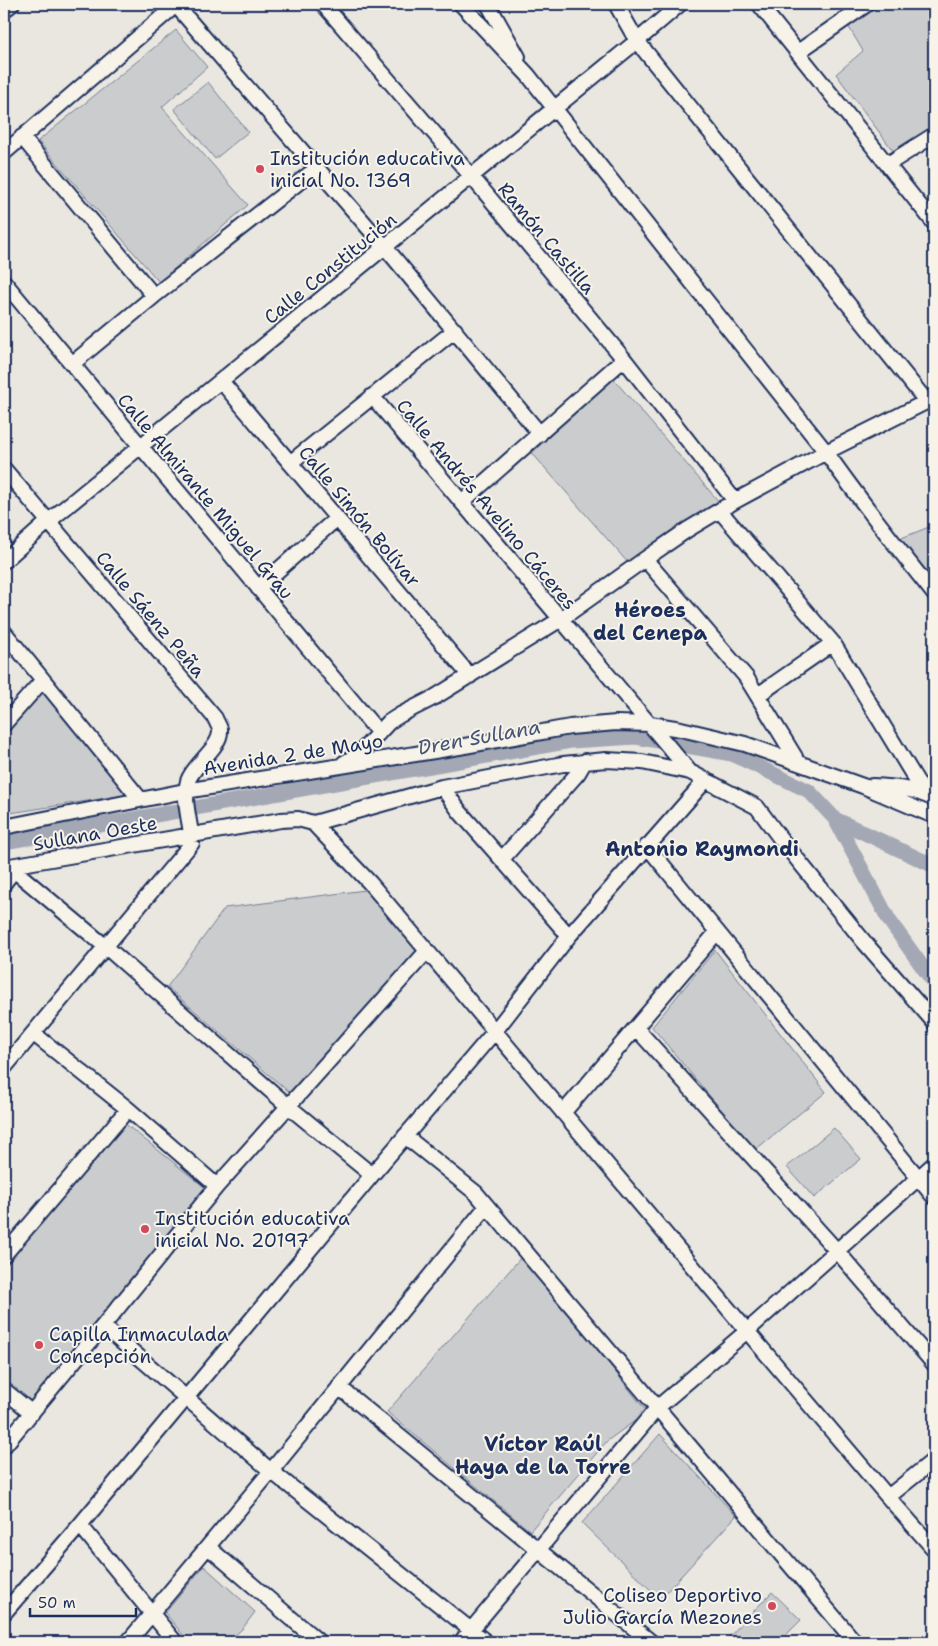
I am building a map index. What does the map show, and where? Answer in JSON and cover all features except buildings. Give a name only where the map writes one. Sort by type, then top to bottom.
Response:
[{"type":"street","points":[[4,10],[12,4]]},
{"type":"street","points":[[4,153],[176,4],[385,247],[540,434]]},
{"type":"street","name":"Ramón Castilla","points":[[323,4],[472,177],[624,359],[735,501]]},
{"type":"street","points":[[461,4],[528,75],[826,452],[858,498],[934,594]]},
{"type":"street","points":[[488,4],[528,75]]},
{"type":"street","points":[[339,766],[359,754],[389,722],[470,676],[561,619],[645,559],[735,501],[930,399],[637,41],[616,4]]},
{"type":"street","name":"Calle Constitución","points":[[4,561],[140,446],[472,177],[680,4]]},
{"type":"street","points":[[759,4],[934,223]]},
{"type":"street","points":[[798,52],[867,4]]},
{"type":"street","points":[[888,164],[934,135]]},
{"type":"street","points":[[22,138],[154,296]]},
{"type":"street","points":[[72,364],[154,296],[317,168]]},
{"type":"street","name":"Calle Almirante Miguel Grau","points":[[4,282],[379,733]]},
{"type":"street","points":[[290,463],[455,330]]},
{"type":"street","points":[[462,502],[624,359]]},
{"type":"street","name":"Calle Simón Bolívar","points":[[221,381],[470,676]]},
{"type":"street","name":"Calle Andrés Avelino Cáceres","points":[[372,396],[686,767]]},
{"type":"street","name":"Calle Sáenz Peña","points":[[4,469],[215,718],[220,729],[218,740],[213,749],[192,770],[186,793]]},
{"type":"street","points":[[720,511],[834,643],[929,796]]},
{"type":"street","points":[[258,588],[337,518]]},
{"type":"street","points":[[645,559],[746,677],[795,757],[795,762]]},
{"type":"street","points":[[4,632],[140,799]]},
{"type":"street","points":[[758,695],[834,643]]},
{"type":"street","points":[[4,724],[42,681]]},
{"type":"street","name":"Avenida 2 de Mayo","points":[[4,827],[140,799],[186,793],[570,727],[616,723],[653,728],[681,729],[737,742],[863,786]]},
{"type":"street","points":[[934,1022],[865,943],[757,807],[706,780],[686,767],[606,760],[563,764],[442,788],[314,823],[370,883],[747,1331],[934,1549]]},
{"type":"street","points":[[502,859],[578,773],[585,761]]},
{"type":"street","points":[[4,1613],[495,1031],[569,936],[706,780]]},
{"type":"street","points":[[863,786],[901,787],[929,796]]},
{"type":"street","points":[[863,786],[934,816]]},
{"type":"street","points":[[442,788],[460,812],[569,936]]},
{"type":"street","points":[[4,1068],[192,843],[186,793]]},
{"type":"street","name":"Sullana Oeste","points":[[9,868],[191,832],[281,820],[298,819],[314,823]]},
{"type":"street","points":[[647,846],[934,1197]]},
{"type":"street","points":[[4,883],[9,868],[106,947],[288,1106],[372,1175]]},
{"type":"street","points":[[563,1113],[717,932]]},
{"type":"street","points":[[4,1446],[217,1186],[427,951]]},
{"type":"street","points":[[636,1028],[837,1251],[934,1364]]},
{"type":"street","points":[[34,1034],[128,1110],[217,1186]]},
{"type":"street","points":[[4,1255],[128,1110]]},
{"type":"street","points":[[405,1136],[476,1193],[855,1642]]},
{"type":"street","points":[[460,1642],[658,1407],[747,1331],[934,1164]]},
{"type":"street","points":[[128,1642],[271,1471],[487,1206]]},
{"type":"street","points":[[103,1326],[271,1471],[486,1642]]},
{"type":"street","points":[[339,1387],[651,1642]]},
{"type":"street","points":[[4,1390],[32,1412]]},
{"type":"street","points":[[888,1497],[934,1460]]},
{"type":"street","points":[[80,1524],[175,1642]]},
{"type":"street","points":[[208,1547],[319,1642]]},
{"type":"shaded area","points":[[877,4],[934,4],[934,127],[894,152],[836,74],[863,51],[847,24]]},
{"type":"shaded area","points":[[176,30],[207,67],[162,107],[248,205],[159,282],[38,141]]},
{"type":"shaded area","points":[[208,82],[248,132],[215,159],[174,109]]},
{"type":"shaded area","points":[[611,376],[720,503],[629,564],[532,453]]},
{"type":"shaded area","points":[[934,525],[934,583],[899,539]]},
{"type":"shaded area","points":[[42,689],[132,794],[4,814],[4,731]]},
{"type":"shaded area","points":[[365,890],[422,957],[290,1093],[167,987],[225,908]]},
{"type":"shaded area","points":[[715,950],[826,1092],[755,1150],[652,1027]]},
{"type":"shaded area","points":[[124,1123],[208,1190],[29,1405],[4,1383],[4,1268]]},
{"type":"shaded area","points":[[834,1128],[861,1159],[814,1198],[787,1167]]},
{"type":"shaded area","points":[[523,1255],[647,1412],[607,1441],[530,1531],[387,1412]]},
{"type":"shaded area","points":[[660,1434],[736,1516],[660,1599],[582,1523]]},
{"type":"shaded area","points":[[204,1566],[255,1612],[243,1628],[228,1642],[189,1642],[165,1613]]},
{"type":"shaded area","name":"Coliseo Deportivo Julio García Mezones","points":[[772,1592],[801,1620],[779,1642],[724,1642]]},
{"type":"waterway","name":"Dren Sullana","points":[[4,842],[571,741],[636,737],[732,754],[809,791],[835,819],[934,866]]},
{"type":"waterway","points":[[835,819],[889,920],[934,983]]},
{"type":"place","name":"Institución educativa inicial No. 1369","points":[[260,169]]},
{"type":"place","name":"Institución educativa inicial No. 20197","points":[[145,1229]]},
{"type":"place","name":"Capilla Inmaculada Concepción","points":[[39,1345]]},
{"type":"place","name":"Coliseo Deportivo Julio García Mezones","points":[[772,1606]]},
{"type":"district","name":"Héroes del Cenepa","points":[[650,622]]},
{"type":"district","name":"Antonio Raymondi","points":[[702,849]]},
{"type":"district","name":"Víctor Raúl Haya de la Torre","points":[[543,1456]]}]
